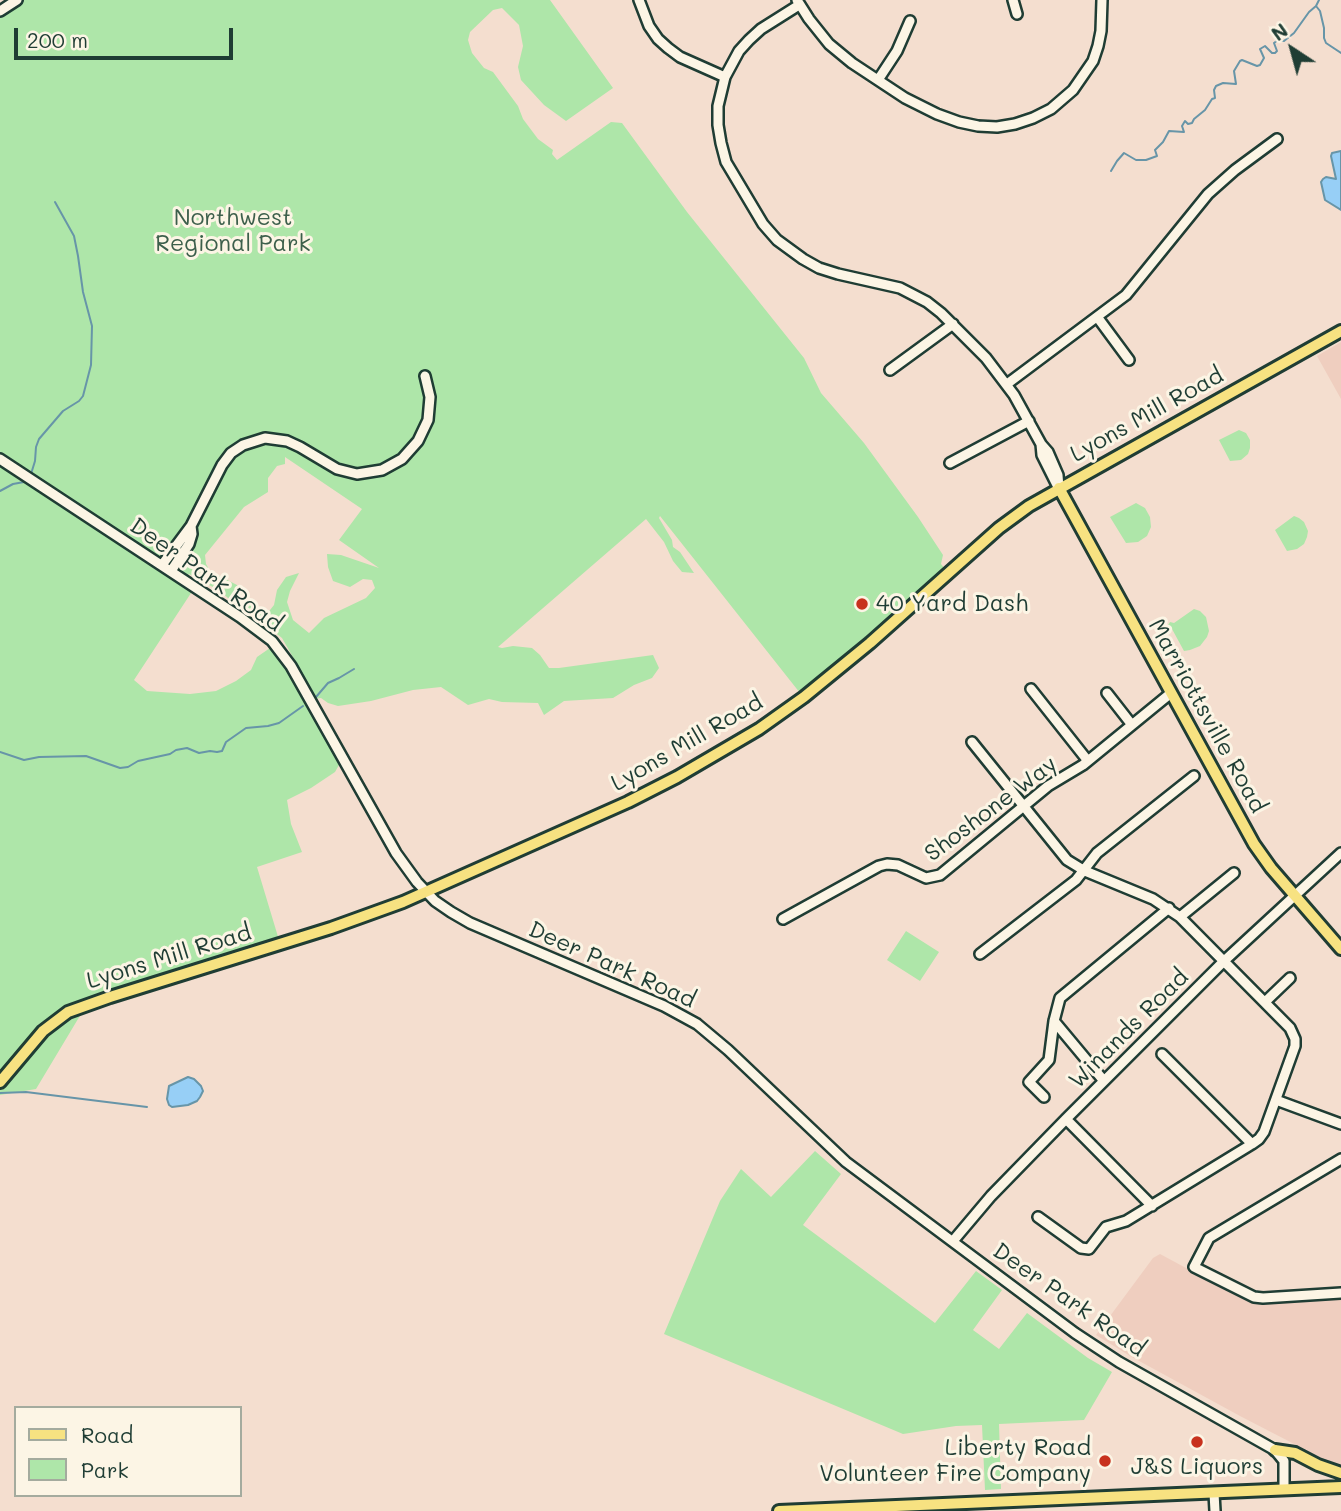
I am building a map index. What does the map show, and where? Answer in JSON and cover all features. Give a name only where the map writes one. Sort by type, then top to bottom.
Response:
[{"type":"main road","name":"Lyons Mill Road","points":[[0,1082],[43,1031],[68,1012],[331,928],[426,893],[656,789],[759,729],[804,697],[860,652],[1008,520],[1059,488],[1341,331]]},
{"type":"main road","name":"Marriottsville Road","points":[[1059,488],[1254,844],[1271,868],[1341,948]]},
{"type":"main road","points":[[1275,1450],[1295,1453],[1341,1473]]},
{"type":"main road","points":[[779,1511],[1341,1487]]},
{"type":"street","points":[[0,11],[17,0]]},
{"type":"street","points":[[639,0],[649,26],[668,48],[680,57],[725,77]]},
{"type":"street","points":[[1013,0],[1017,14]]},
{"type":"street","points":[[798,2],[829,44],[878,80],[921,107],[959,122],[997,127],[1033,118],[1051,109],[1073,90],[1093,61],[1101,31],[1102,0]]},
{"type":"street","name":"Marriottsville Road","points":[[798,2],[749,40],[739,51],[725,77],[718,106],[718,125],[726,162],[763,225],[796,255],[819,268],[900,288],[942,313],[1007,384],[1048,452],[1058,475],[1059,488]]},
{"type":"street","points":[[878,80],[897,51],[910,21]]},
{"type":"street","points":[[1007,384],[1126,295],[1194,210],[1221,181],[1277,139]]},
{"type":"street","points":[[1098,317],[1129,360]]},
{"type":"street","points":[[890,370],[953,324]]},
{"type":"street","points":[[162,565],[191,526],[226,458],[243,445],[273,438],[287,441],[330,466],[351,473],[376,471],[395,464],[414,447],[428,420],[430,397],[425,376]]},
{"type":"street","points":[[950,463],[1029,421]]},
{"type":"street","name":"Deer Park Road","points":[[0,459],[240,617],[277,646],[297,676],[408,871],[442,907],[470,923],[664,1006],[696,1024],[728,1050],[846,1162],[1097,1349],[1275,1450]]},
{"type":"street","points":[[171,572],[189,544],[191,526]]},
{"type":"street","points":[[1031,689],[1088,761]]},
{"type":"street","points":[[1107,693],[1132,725]]},
{"type":"street","name":"Shoshone Way","points":[[783,919],[879,866],[898,864],[926,878],[940,875],[1023,806],[1055,781],[1088,761],[1171,693]]},
{"type":"street","points":[[972,742],[1067,860],[1169,908],[1265,1002],[1290,1028],[1295,1039],[1262,1136],[1252,1144],[1126,1221],[1106,1227],[1092,1246],[1086,1249],[1038,1217]]},
{"type":"street","points":[[980,954],[1076,880],[1097,853],[1194,776]]},
{"type":"street","name":"Winands Road","points":[[953,1241],[991,1196],[1224,961],[1341,853]]},
{"type":"street","points":[[1180,917],[1234,873]]},
{"type":"street","points":[[1044,1097],[1029,1082],[1049,1060],[1057,1003],[1062,995],[1169,908]]},
{"type":"street","points":[[1265,1002],[1290,978]]},
{"type":"street","points":[[1054,1021],[1104,1081]]},
{"type":"street","points":[[1162,1054],[1252,1144]]},
{"type":"street","points":[[1276,1100],[1341,1124]]},
{"type":"street","points":[[1066,1119],[1152,1206]]},
{"type":"street","points":[[1341,1159],[1209,1238],[1194,1267],[1254,1297],[1341,1293]]},
{"type":"street","points":[[1275,1450],[1284,1461],[1284,1489]]},
{"type":"street","points":[[1214,1493],[1215,1511]]},
{"type":"shaded area","points":[[1341,342],[1341,399],[1317,356]]},
{"type":"shaded area","points":[[1160,1254],[1253,1304],[1341,1298],[1341,1466],[1240,1416],[1096,1335],[1153,1258]]},
{"type":"green space","name":"Northwest Regional Park","points":[[23,0],[550,0],[613,88],[566,121],[544,105],[521,80],[518,67],[523,46],[519,25],[502,8],[493,10],[470,32],[468,40],[472,53],[484,68],[493,72],[518,106],[523,119],[538,139],[553,150],[552,154],[557,160],[611,122],[622,123],[687,212],[804,358],[821,393],[864,443],[918,517],[943,555],[941,564],[946,570],[800,693],[660,516],[673,547],[680,552],[694,573],[682,572],[646,519],[498,647],[532,648],[549,668],[653,655],[659,668],[652,678],[613,698],[564,701],[544,715],[538,703],[489,699],[468,705],[441,687],[413,690],[338,706],[321,698],[313,699],[304,682],[306,680],[282,638],[220,591],[189,574],[182,583],[193,590],[134,680],[147,691],[190,694],[216,691],[251,670],[257,657],[270,648],[292,678],[339,765],[335,772],[287,800],[291,824],[302,852],[257,867],[279,940],[61,1012],[39,1028],[0,1076],[0,465],[8,468],[4,456],[0,453],[0,15]],"holes":[[[285,457],[362,509],[339,540],[379,568],[341,555],[327,554],[328,567],[333,581],[350,587],[363,579],[372,580],[375,588],[366,598],[324,618],[309,633],[293,620],[287,602],[299,573],[286,577],[277,590],[274,605],[266,615],[255,611],[237,585],[210,571],[206,564],[205,555],[244,507],[268,492],[268,478],[277,466],[285,464]]]},
{"type":"green space","points":[[1239,430],[1246,433],[1250,448],[1241,460],[1230,461],[1219,440]]},
{"type":"green space","points":[[1136,503],[1145,508],[1151,527],[1147,536],[1138,542],[1126,543],[1110,517]]},
{"type":"green space","points":[[1294,516],[1304,522],[1308,531],[1307,537],[1304,544],[1297,549],[1287,551],[1275,530]]},
{"type":"green space","points":[[1194,609],[1206,617],[1209,631],[1200,646],[1184,651],[1168,625]]},
{"type":"green space","points":[[906,931],[939,952],[920,981],[887,960]]},
{"type":"green space","points":[[84,1009],[36,1089],[0,1095],[0,1086],[40,1040],[61,1020]]},
{"type":"green space","points":[[815,1151],[841,1174],[803,1225],[935,1323],[976,1271],[1002,1290],[973,1330],[999,1349],[1027,1313],[1088,1358],[1112,1372],[1084,1420],[999,1424],[1001,1489],[985,1490],[982,1425],[903,1434],[664,1334],[720,1201],[741,1169],[771,1197]]},
{"type":"water","points":[[1341,151],[1341,210],[1325,200],[1321,182],[1326,177],[1336,179],[1331,156],[1332,153]]},
{"type":"water","points":[[188,1077],[201,1086],[203,1091],[200,1097],[188,1105],[172,1107],[167,1099],[169,1086]]},
{"type":"waterway","points":[[1111,171],[1124,153],[1136,160],[1157,156],[1155,150],[1169,131],[1184,132],[1182,126],[1185,121],[1192,123],[1205,110],[1215,98],[1216,86],[1223,83],[1236,84],[1234,71],[1240,61],[1260,65],[1264,58],[1260,49],[1265,46],[1275,53],[1277,51],[1274,43],[1278,40],[1284,41],[1294,33],[1319,0]]},
{"type":"waterway","points":[[1316,6],[1320,11],[1326,43],[1341,53]]},
{"type":"waterway","points":[[31,474],[39,439],[63,411],[83,396],[91,365],[92,326],[83,292],[74,236],[55,202]]},
{"type":"waterway","points":[[0,491],[24,482]]},
{"type":"waterway","points":[[316,697],[328,683],[354,669]]},
{"type":"waterway","points":[[0,752],[24,760],[86,756],[120,768],[128,767],[138,761],[187,748],[199,753],[222,751],[226,742],[246,728],[279,723],[303,706]]},
{"type":"waterway","points":[[0,1093],[26,1092],[147,1107]]},
{"type":"place","name":"40 Yard Dash","points":[[862,604]]},
{"type":"place","name":"J&S Liquors","points":[[1197,1442]]},
{"type":"place","name":"Liberty Road Volunteer Fire Company","points":[[1105,1461]]}]
